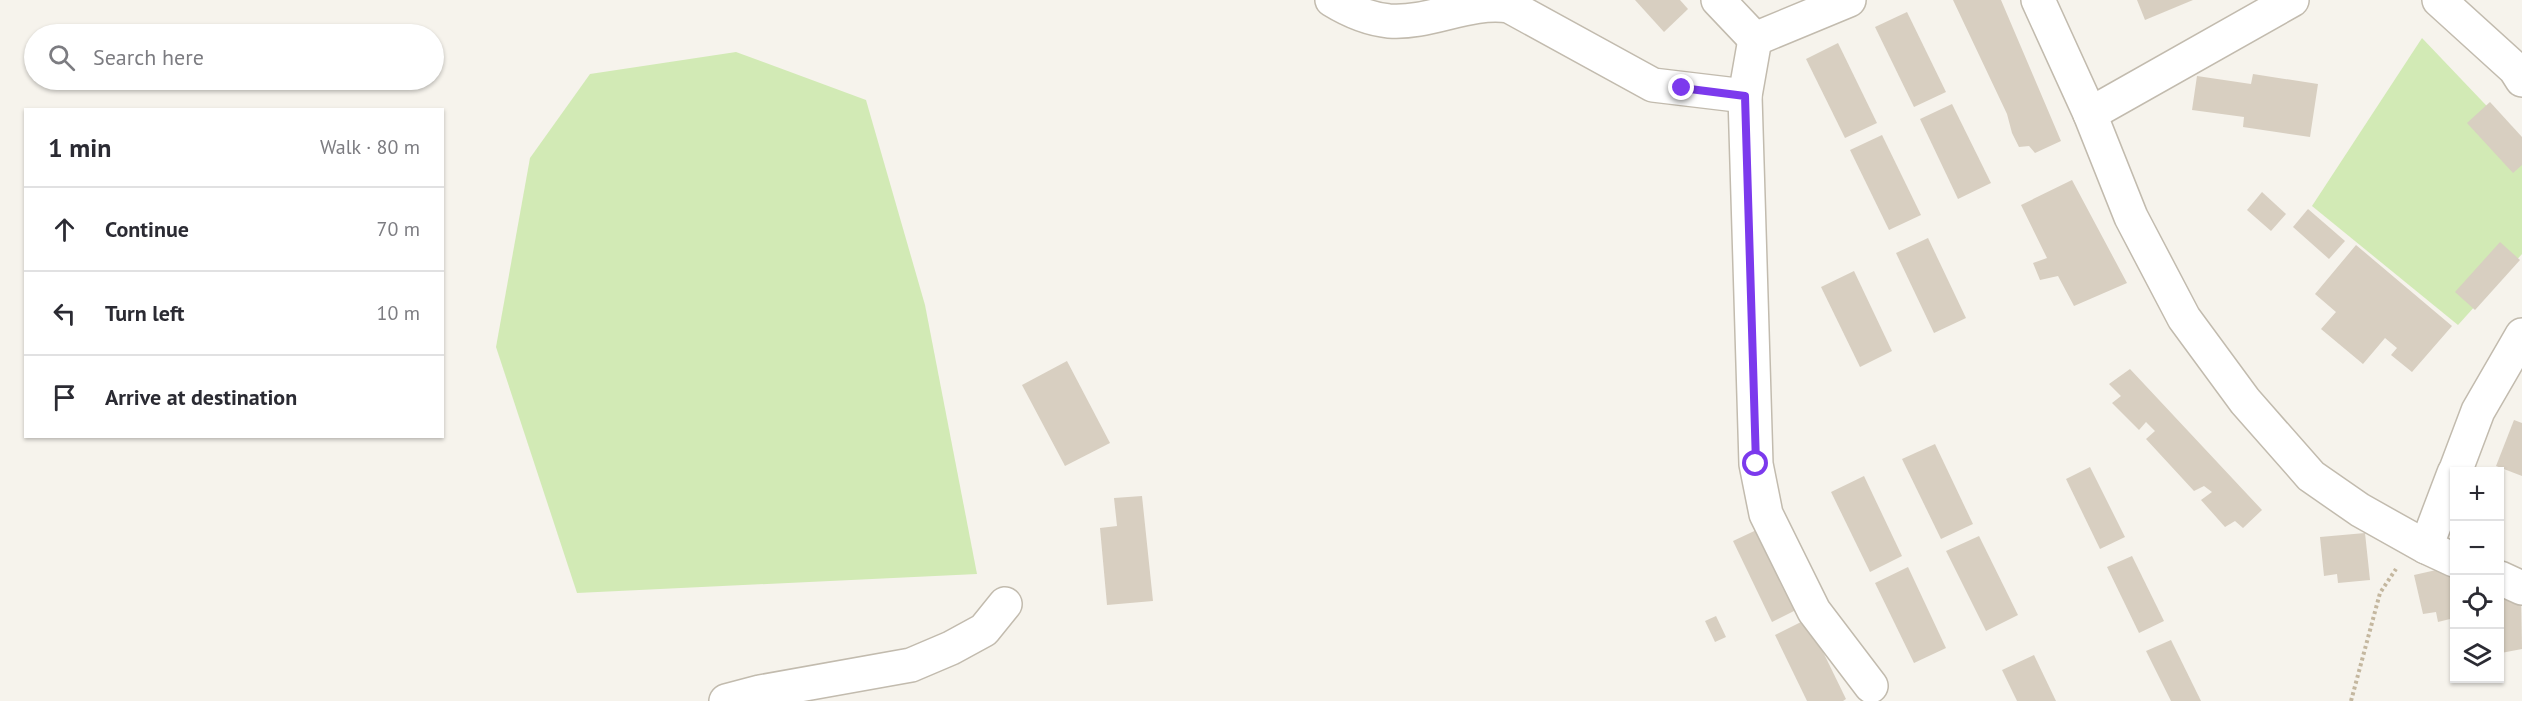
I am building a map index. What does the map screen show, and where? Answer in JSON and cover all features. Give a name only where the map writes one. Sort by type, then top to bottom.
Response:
[{"type":"street","points":[[1332,0],[1354,13],[1390,21],[1420,17],[1480,1],[1494,1],[1509,6],[1653,85],[1745,96]]},
{"type":"street","points":[[1718,0],[1755,39]]},
{"type":"street","points":[[1755,39],[1849,0]]},
{"type":"street","points":[[2038,0],[2090,114],[2131,217],[2184,318],[2245,401],[2311,477],[2360,510],[2440,553],[2450,499]]},
{"type":"street","points":[[2090,114],[2292,0]]},
{"type":"street","points":[[2439,0],[2520,70]]},
{"type":"street","points":[[1755,39],[1745,96],[1756,464],[1766,514],[1814,611],[1871,686]]},
{"type":"street","points":[[2457,467],[2478,411],[2522,335]]},
{"type":"street","points":[[2504,580],[2522,588]]},
{"type":"street","points":[[726,701],[760,692],[911,665],[951,648],[984,630],[1005,604]]},
{"type":"path","points":[[2351,701],[2380,594],[2397,569],[2440,553]]},
{"type":"green space","points":[[2422,38],[2522,143],[2522,254],[2458,325],[2312,206]]},
{"type":"green space","points":[[736,52],[866,100],[925,305],[977,574],[577,593],[496,347],[530,158],[590,74]]},
{"type":"building","points":[[1635,0],[1680,0],[1688,9],[1664,32]]},
{"type":"building","points":[[1953,0],[2001,0],[2061,141],[2035,153],[2029,146],[2019,147],[2007,114]]},
{"type":"building","points":[[2137,0],[2193,0],[2145,20]]},
{"type":"building","points":[[1907,12],[1946,92],[1914,107],[1875,27]]},
{"type":"building","points":[[1838,43],[1877,123],[1845,138],[1806,59]]},
{"type":"building","points":[[2253,74],[2318,84],[2310,137],[2243,127],[2244,117],[2192,110],[2197,76],[2251,84]]},
{"type":"building","points":[[2490,102],[2522,137],[2522,165],[2513,173],[2467,123]]},
{"type":"building","points":[[1952,104],[1991,183],[1958,199],[1920,119]]},
{"type":"building","points":[[1882,135],[1921,215],[1889,230],[1850,150]]},
{"type":"building","points":[[2072,180],[2127,283],[2074,306],[2058,276],[2040,280],[2033,263],[2047,258],[2021,205]]},
{"type":"building","points":[[2262,192],[2286,214],[2271,231],[2247,210]]},
{"type":"building","points":[[2308,209],[2345,241],[2329,259],[2293,227]]},
{"type":"building","points":[[1928,238],[1966,318],[1934,333],[1896,253]]},
{"type":"building","points":[[2500,242],[2520,260],[2475,310],[2455,292]]},
{"type":"building","points":[[2356,245],[2452,326],[2412,372],[2391,355],[2397,348],[2385,338],[2363,364],[2321,329],[2336,312],[2315,294]]},
{"type":"building","points":[[1854,271],[1892,351],[1860,367],[1821,287]]},
{"type":"building","points":[[1067,361],[1110,443],[1065,466],[1022,385]]},
{"type":"building","points":[[2130,369],[2262,510],[2243,528],[2235,521],[2225,527],[2201,500],[2212,492],[2204,486],[2194,491],[2146,439],[2155,431],[2146,422],[2139,430],[2112,403],[2121,396],[2109,384]]},
{"type":"building","points":[[2514,420],[2522,423],[2522,476],[2504,469],[2504,467],[2496,466]]},
{"type":"building","points":[[1935,444],[1973,524],[1941,539],[1902,459]]},
{"type":"building","points":[[2090,467],[2125,537],[2100,549],[2066,479]]},
{"type":"building","points":[[1864,476],[1902,556],[1870,572],[1831,492]]},
{"type":"building","points":[[1142,496],[1153,601],[1107,605],[1100,528],[1117,526],[1114,498]]},
{"type":"building","points":[[1765,526],[1804,606],[1772,622],[1733,541]]},
{"type":"building","points":[[2365,533],[2370,580],[2338,583],[2337,574],[2324,576],[2320,537]]},
{"type":"building","points":[[1979,536],[2018,615],[1986,631],[1946,551]]},
{"type":"building","points":[[2132,556],[2164,621],[2139,633],[2107,567]]},
{"type":"building","points":[[1908,567],[1946,648],[1914,663],[1875,583]]},
{"type":"building","points":[[2450,567],[2450,619],[2438,622],[2436,612],[2423,614],[2414,575]]},
{"type":"building","points":[[2521,593],[2522,649],[2504,652],[2504,629],[2504,596]]},
{"type":"building","points":[[1716,616],[1726,637],[1715,642],[1705,621]]},
{"type":"building","points":[[1807,619],[1846,699],[1843,701],[1807,701],[1775,635]]},
{"type":"building","points":[[2171,640],[2201,701],[2171,701],[2146,651]]},
{"type":"building","points":[[2034,655],[2056,701],[2017,701],[2002,670]]},
{"type":"route","points":[[1682,88],[1745,96],[1756,464]]}]
